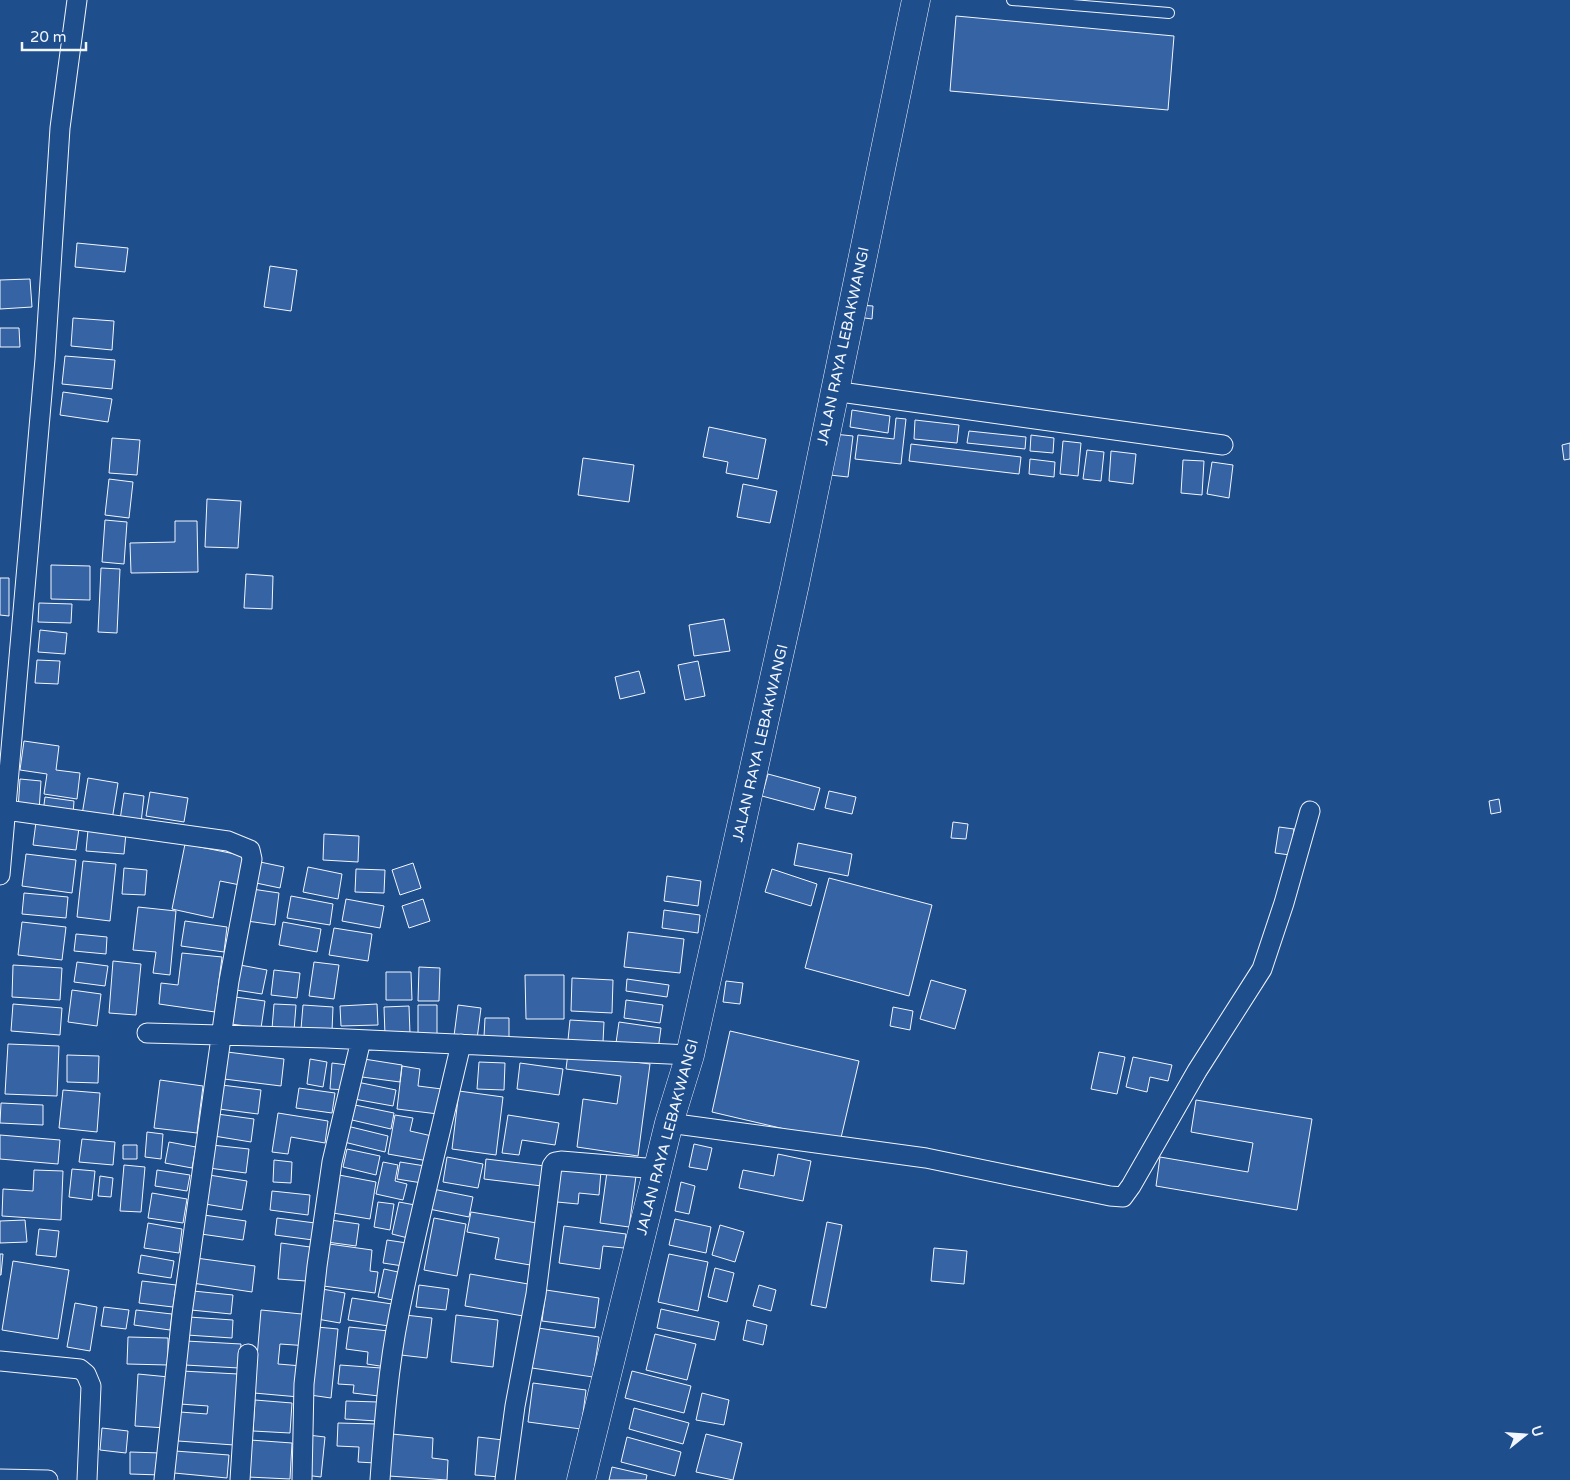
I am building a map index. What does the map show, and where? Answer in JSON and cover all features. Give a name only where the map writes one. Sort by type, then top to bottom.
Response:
[{"type":"main road","name":"JALAN RAYA LEBAKWANGI","points":[[581,1480],[669,1124],[690,1055],[795,584],[916,0]]},
{"type":"street","points":[[0,874],[45,359],[60,128],[77,0]]},
{"type":"street","points":[[834,391],[1223,445]]},
{"type":"street","points":[[6,810],[228,841],[250,850],[252,859],[228,981],[182,1314],[164,1480]]},
{"type":"street","points":[[669,1124],[926,1158],[1114,1197],[1123,1197],[1197,1071],[1262,969],[1284,903],[1310,811]]},
{"type":"street","points":[[147,1033],[462,1044],[690,1055]]},
{"type":"street","points":[[302,1480],[304,1384],[317,1266],[332,1162],[361,1040]]},
{"type":"street","points":[[380,1480],[391,1361],[399,1314],[418,1223],[462,1044]]},
{"type":"street","points":[[505,1480],[515,1406],[536,1294],[552,1166],[555,1162],[561,1160],[658,1169]]},
{"type":"street","points":[[240,1480],[248,1354]]},
{"type":"street","points":[[0,1361],[80,1369],[86,1374],[91,1386],[86,1480]]},
{"type":"street","points":[[0,1479],[48,1480]]},
{"type":"lane","points":[[1012,0],[1169,13]]},
{"type":"building","points":[[956,16],[1174,36],[1168,110],[950,91]]},
{"type":"building","points":[[77,243],[128,248],[125,272],[75,267]]},
{"type":"building","points":[[270,266],[297,270],[291,311],[264,307]]},
{"type":"building","points":[[30,279],[32,307],[0,309],[0,280]]},
{"type":"building","points":[[860,305],[873,306],[872,319],[858,317]]},
{"type":"building","points":[[73,318],[114,321],[112,350],[71,346]]},
{"type":"building","points":[[0,328],[19,328],[20,347],[0,347]]},
{"type":"building","points":[[65,356],[115,360],[112,389],[62,384]]},
{"type":"building","points":[[63,392],[112,399],[108,422],[60,415]]},
{"type":"building","points":[[852,410],[890,416],[888,433],[850,427]]},
{"type":"building","points":[[896,418],[906,419],[901,464],[855,459],[858,435],[894,439]]},
{"type":"building","points":[[915,420],[959,425],[957,443],[914,439]]},
{"type":"building","points":[[709,427],[766,439],[758,479],[726,473],[728,462],[703,457]]},
{"type":"building","points":[[969,431],[1026,437],[1025,449],[967,443]]},
{"type":"building","points":[[834,434],[853,436],[848,477],[830,475]]},
{"type":"building","points":[[1031,435],[1054,438],[1053,453],[1030,451]]},
{"type":"building","points":[[112,438],[140,440],[137,475],[109,473]]},
{"type":"building","points":[[1063,441],[1081,443],[1078,476],[1060,474]]},
{"type":"building","points":[[1570,443],[1570,459],[1564,460],[1562,445]]},
{"type":"building","points":[[911,444],[1021,457],[1019,474],[909,461]]},
{"type":"building","points":[[1087,450],[1104,452],[1101,481],[1083,479]]},
{"type":"building","points":[[1111,451],[1136,454],[1133,484],[1109,481]]},
{"type":"building","points":[[583,458],[634,465],[629,502],[578,495]]},
{"type":"building","points":[[1030,459],[1055,462],[1054,477],[1029,474]]},
{"type":"building","points":[[1183,460],[1204,461],[1202,495],[1181,493]]},
{"type":"building","points":[[1212,462],[1233,465],[1229,498],[1207,494]]},
{"type":"building","points":[[109,479],[133,482],[129,518],[105,515]]},
{"type":"building","points":[[743,484],[777,491],[770,523],[737,517]]},
{"type":"building","points":[[207,499],[241,501],[238,548],[205,547]]},
{"type":"building","points":[[105,520],[127,522],[124,564],[102,562]]},
{"type":"building","points":[[175,521],[197,521],[198,572],[131,573],[130,543],[175,542]]},
{"type":"building","points":[[51,565],[90,566],[90,600],[51,599]]},
{"type":"building","points":[[101,568],[120,569],[117,633],[98,632]]},
{"type":"building","points":[[246,574],[273,576],[272,609],[244,608]]},
{"type":"building","points":[[0,578],[9,578],[9,616],[0,615]]},
{"type":"building","points":[[39,603],[72,604],[71,623],[38,622]]},
{"type":"building","points":[[724,619],[730,651],[694,656],[689,625]]},
{"type":"building","points":[[40,630],[67,633],[65,654],[38,652]]},
{"type":"building","points":[[37,660],[60,661],[58,684],[35,683]]},
{"type":"building","points":[[698,661],[705,696],[685,700],[678,665]]},
{"type":"building","points":[[639,671],[645,693],[620,699],[615,677]]},
{"type":"building","points":[[24,741],[59,746],[56,770],[80,773],[77,799],[44,794],[47,774],[20,770]]},
{"type":"building","points":[[768,774],[820,788],[814,810],[762,796]]},
{"type":"building","points":[[88,778],[118,783],[112,820],[82,815]]},
{"type":"building","points":[[20,779],[41,781],[39,811],[18,810]]},
{"type":"building","points":[[829,791],[856,797],[852,814],[825,808]]},
{"type":"building","points":[[150,792],[188,798],[184,822],[146,816]]},
{"type":"building","points":[[124,793],[144,796],[141,823],[120,820]]},
{"type":"building","points":[[45,797],[74,801],[73,815],[43,812]]},
{"type":"building","points":[[1499,799],[1501,812],[1491,814],[1489,801]]},
{"type":"building","points":[[36,822],[79,828],[76,850],[33,845]]},
{"type":"building","points":[[953,822],[968,824],[966,839],[951,838]]},
{"type":"building","points":[[1279,827],[1294,829],[1290,855],[1275,853]]},
{"type":"building","points":[[88,830],[126,833],[124,854],[86,851]]},
{"type":"building","points":[[324,834],[359,836],[358,862],[323,860]]},
{"type":"building","points":[[798,843],[852,854],[848,876],[794,865]]},
{"type":"building","points":[[185,844],[245,856],[240,885],[220,881],[213,918],[172,909]]},
{"type":"building","points":[[26,854],[76,860],[72,893],[22,886]]},
{"type":"building","points":[[83,861],[116,864],[110,921],[77,917]]},
{"type":"building","points":[[260,862],[284,867],[280,888],[256,883]]},
{"type":"building","points":[[413,863],[421,888],[400,895],[392,870]]},
{"type":"building","points":[[308,867],[342,874],[338,899],[303,892]]},
{"type":"building","points":[[124,868],[147,870],[145,895],[122,894]]},
{"type":"building","points":[[356,869],[385,870],[384,893],[355,892]]},
{"type":"building","points":[[772,869],[817,884],[811,906],[765,892]]},
{"type":"building","points":[[667,876],[701,881],[698,906],[664,901]]},
{"type":"building","points":[[829,878],[932,905],[909,996],[805,968]]},
{"type":"building","points":[[252,889],[279,893],[275,925],[247,921]]},
{"type":"building","points":[[24,893],[68,897],[66,918],[22,914]]},
{"type":"building","points":[[291,896],[333,904],[330,925],[287,918]]},
{"type":"building","points":[[346,899],[384,906],[380,928],[342,921]]},
{"type":"building","points":[[423,899],[430,921],[409,928],[402,906]]},
{"type":"building","points":[[138,907],[176,911],[170,975],[153,973],[156,952],[133,950]]},
{"type":"building","points":[[664,910],[700,915],[698,933],[662,928]]},
{"type":"building","points":[[185,921],[227,927],[224,952],[181,946]]},
{"type":"building","points":[[22,922],[66,927],[62,960],[18,955]]},
{"type":"building","points":[[283,922],[321,929],[317,952],[279,945]]},
{"type":"building","points":[[334,928],[372,934],[368,961],[329,955]]},
{"type":"building","points":[[628,932],[684,939],[680,973],[624,967]]},
{"type":"building","points":[[76,934],[107,937],[106,954],[74,951]]},
{"type":"building","points":[[182,953],[222,957],[215,1012],[159,1004],[161,983],[178,985]]},
{"type":"building","points":[[113,961],[141,964],[136,1015],[109,1013]]},
{"type":"building","points":[[77,962],[108,966],[105,986],[74,982]]},
{"type":"building","points":[[314,962],[339,965],[334,999],[309,996]]},
{"type":"building","points":[[13,965],[62,968],[60,1000],[12,997]]},
{"type":"building","points":[[240,965],[267,970],[262,994],[236,990]]},
{"type":"building","points":[[419,967],[440,968],[439,1001],[418,1001]]},
{"type":"building","points":[[274,970],[300,973],[297,998],[271,995]]},
{"type":"building","points":[[386,972],[411,972],[412,1000],[386,1000]]},
{"type":"building","points":[[525,975],[564,975],[564,1019],[526,1019]]},
{"type":"building","points":[[572,978],[613,980],[612,1013],[571,1011]]},
{"type":"building","points":[[627,979],[669,985],[667,997],[626,991]]},
{"type":"building","points":[[931,980],[966,990],[955,1029],[920,1019]]},
{"type":"building","points":[[726,981],[743,983],[740,1004],[723,1002]]},
{"type":"building","points":[[72,990],[101,994],[97,1026],[68,1022]]},
{"type":"building","points":[[235,997],[265,1001],[261,1028],[231,1024]]},
{"type":"building","points":[[626,1000],[663,1005],[660,1023],[624,1018]]},
{"type":"building","points":[[13,1004],[62,1008],[60,1035],[11,1031]]},
{"type":"building","points":[[274,1004],[296,1005],[294,1031],[272,1029]]},
{"type":"building","points":[[377,1004],[378,1025],[341,1026],[340,1006]]},
{"type":"building","points":[[303,1005],[333,1007],[332,1031],[301,1029]]},
{"type":"building","points":[[418,1005],[437,1005],[437,1037],[418,1036]]},
{"type":"building","points":[[458,1005],[481,1008],[477,1039],[454,1036]]},
{"type":"building","points":[[409,1006],[410,1034],[385,1035],[384,1007]]},
{"type":"building","points":[[893,1007],[913,1011],[910,1030],[890,1026]]},
{"type":"building","points":[[485,1018],[509,1018],[509,1038],[484,1037]]},
{"type":"building","points":[[570,1020],[604,1022],[603,1042],[568,1040]]},
{"type":"building","points":[[619,1022],[661,1028],[658,1050],[616,1043]]},
{"type":"building","points":[[730,1031],[859,1061],[840,1142],[712,1112]]},
{"type":"building","points":[[8,1044],[59,1046],[57,1096],[5,1094]]},
{"type":"building","points":[[227,1052],[284,1059],[281,1086],[224,1079]]},
{"type":"building","points":[[1099,1052],[1125,1057],[1117,1094],[1091,1089]]},
{"type":"building","points":[[568,1053],[650,1064],[638,1156],[577,1147],[583,1099],[617,1104],[621,1076],[566,1069]]},
{"type":"building","points":[[67,1055],[99,1056],[98,1083],[67,1082]]},
{"type":"building","points":[[1133,1057],[1172,1065],[1168,1081],[1150,1077],[1147,1092],[1126,1087]]},
{"type":"building","points":[[310,1059],[327,1062],[323,1087],[307,1084]]},
{"type":"building","points":[[364,1059],[402,1065],[400,1082],[362,1077]]},
{"type":"building","points":[[479,1062],[505,1063],[504,1090],[477,1089]]},
{"type":"building","points":[[332,1063],[348,1065],[346,1090],[330,1089]]},
{"type":"building","points":[[520,1063],[563,1069],[559,1095],[517,1089]]},
{"type":"building","points":[[402,1066],[420,1069],[418,1086],[442,1089],[438,1114],[397,1109]]},
{"type":"building","points":[[160,1080],[203,1086],[197,1133],[154,1128]]},
{"type":"building","points":[[357,1082],[396,1090],[393,1106],[354,1099]]},
{"type":"building","points":[[222,1085],[261,1090],[258,1114],[219,1109]]},
{"type":"building","points":[[299,1088],[335,1093],[332,1113],[296,1108]]},
{"type":"building","points":[[63,1090],[100,1093],[97,1132],[59,1128]]},
{"type":"building","points":[[459,1091],[503,1097],[496,1155],[452,1149]]},
{"type":"building","points":[[1196,1100],[1312,1119],[1297,1210],[1156,1186],[1160,1157],[1248,1172],[1253,1143],[1191,1132]]},
{"type":"building","points":[[1,1103],[43,1105],[43,1125],[0,1123]]},
{"type":"building","points":[[355,1105],[394,1113],[391,1129],[352,1120]]},
{"type":"building","points":[[278,1113],[328,1121],[325,1143],[291,1137],[288,1154],[272,1152]]},
{"type":"building","points":[[217,1114],[254,1119],[251,1142],[214,1136]]},
{"type":"building","points":[[395,1115],[413,1118],[410,1131],[432,1136],[428,1161],[388,1154]]},
{"type":"building","points":[[508,1115],[559,1123],[555,1145],[522,1140],[519,1155],[502,1153]]},
{"type":"building","points":[[347,1126],[388,1136],[385,1152],[344,1142]]},
{"type":"building","points":[[147,1132],[163,1134],[161,1159],[145,1157]]},
{"type":"building","points":[[0,1135],[60,1140],[58,1164],[0,1159]]},
{"type":"building","points":[[82,1139],[115,1142],[113,1165],[79,1162]]},
{"type":"building","points":[[169,1142],[196,1147],[192,1168],[165,1163]]},
{"type":"building","points":[[694,1144],[712,1148],[707,1170],[689,1167]]},
{"type":"building","points":[[123,1145],[137,1145],[137,1159],[123,1159]]},
{"type":"building","points":[[212,1145],[249,1149],[246,1173],[209,1168]]},
{"type":"building","points":[[347,1149],[380,1156],[376,1175],[343,1167]]},
{"type":"building","points":[[778,1154],[811,1161],[803,1201],[739,1188],[743,1170],[774,1176]]},
{"type":"building","points":[[447,1157],[483,1164],[478,1188],[443,1182]]},
{"type":"building","points":[[486,1159],[545,1166],[542,1186],[484,1179]]},
{"type":"building","points":[[274,1160],[292,1162],[291,1183],[273,1182]]},
{"type":"building","points":[[383,1162],[398,1165],[395,1181],[407,1184],[403,1200],[376,1194]]},
{"type":"building","points":[[400,1162],[425,1166],[422,1183],[397,1179]]},
{"type":"building","points":[[124,1165],[145,1167],[141,1212],[120,1211]]},
{"type":"building","points":[[560,1167],[601,1171],[599,1195],[579,1193],[578,1204],[557,1202]]},
{"type":"building","points":[[72,1169],[95,1171],[92,1200],[69,1197]]},
{"type":"building","points":[[34,1170],[63,1171],[61,1220],[2,1216],[3,1189],[33,1191]]},
{"type":"building","points":[[157,1170],[190,1175],[187,1191],[155,1186]]},
{"type":"building","points":[[607,1172],[636,1176],[629,1227],[600,1223]]},
{"type":"building","points":[[209,1175],[247,1181],[242,1210],[205,1204]]},
{"type":"building","points":[[339,1175],[376,1182],[370,1219],[333,1213]]},
{"type":"building","points":[[100,1176],[113,1178],[111,1197],[98,1196]]},
{"type":"building","points":[[681,1182],[695,1186],[689,1214],[675,1211]]},
{"type":"building","points":[[433,1189],[473,1197],[469,1217],[429,1209]]},
{"type":"building","points":[[272,1191],[310,1195],[308,1215],[270,1210]]},
{"type":"building","points":[[152,1193],[187,1199],[183,1223],[148,1218]]},
{"type":"building","points":[[378,1202],[394,1204],[390,1230],[374,1227]]},
{"type":"building","points":[[399,1202],[415,1205],[408,1238],[392,1234]]},
{"type":"building","points":[[471,1212],[543,1224],[536,1266],[495,1259],[499,1238],[467,1232]]},
{"type":"building","points":[[204,1215],[246,1221],[243,1240],[201,1234]]},
{"type":"building","points":[[277,1218],[315,1223],[313,1240],[275,1235]]},
{"type":"building","points":[[434,1218],[466,1224],[457,1276],[424,1270]]},
{"type":"building","points":[[675,1219],[711,1227],[706,1253],[669,1245]]},
{"type":"building","points":[[25,1220],[27,1242],[0,1243],[0,1221]]},
{"type":"building","points":[[330,1220],[359,1224],[356,1246],[327,1242]]},
{"type":"building","points":[[827,1222],[842,1225],[826,1308],[811,1305]]},
{"type":"building","points":[[148,1223],[182,1229],[179,1253],[144,1248]]},
{"type":"building","points":[[720,1225],[744,1232],[735,1262],[712,1255]]},
{"type":"building","points":[[564,1226],[626,1234],[624,1248],[603,1246],[600,1269],[559,1263]]},
{"type":"building","points":[[39,1229],[59,1231],[56,1257],[36,1255]]},
{"type":"building","points":[[387,1240],[407,1243],[403,1266],[383,1263]]},
{"type":"building","points":[[281,1243],[310,1247],[306,1281],[278,1279]]},
{"type":"building","points":[[322,1243],[372,1250],[370,1271],[378,1272],[375,1293],[316,1285]]},
{"type":"building","points":[[934,1248],[967,1251],[964,1284],[931,1281]]},
{"type":"building","points":[[0,1254],[3,1254],[1,1275],[0,1275]]},
{"type":"building","points":[[669,1254],[708,1262],[698,1311],[658,1302]]},
{"type":"building","points":[[141,1255],[174,1261],[171,1278],[138,1273]]},
{"type":"building","points":[[196,1258],[255,1266],[252,1292],[192,1283]]},
{"type":"building","points":[[13,1261],[69,1270],[58,1339],[2,1330]]},
{"type":"building","points":[[715,1268],[734,1273],[727,1302],[708,1297]]},
{"type":"building","points":[[384,1269],[398,1272],[393,1300],[378,1297]]},
{"type":"building","points":[[470,1274],[534,1285],[529,1317],[465,1306]]},
{"type":"building","points":[[142,1281],[176,1285],[173,1307],[139,1303]]},
{"type":"building","points":[[419,1285],[449,1289],[446,1310],[416,1307]]},
{"type":"building","points":[[759,1285],[776,1290],[771,1311],[753,1306]]},
{"type":"building","points":[[322,1289],[345,1293],[340,1323],[317,1319]]},
{"type":"building","points":[[546,1290],[599,1298],[595,1328],[542,1321]]},
{"type":"building","points":[[193,1291],[233,1295],[231,1314],[191,1310]]},
{"type":"building","points":[[352,1298],[392,1304],[389,1326],[348,1320]]},
{"type":"building","points":[[75,1303],[97,1307],[90,1351],[67,1347]]},
{"type":"building","points":[[104,1307],[129,1310],[126,1329],[101,1326]]},
{"type":"building","points":[[661,1309],[719,1322],[715,1340],[657,1328]]},
{"type":"building","points":[[136,1310],[172,1314],[170,1330],[134,1325]]},
{"type":"building","points":[[261,1310],[312,1315],[309,1346],[280,1344],[278,1364],[302,1366],[299,1397],[254,1393]]},
{"type":"building","points":[[405,1315],[432,1318],[427,1358],[401,1355]]},
{"type":"building","points":[[456,1315],[498,1320],[493,1367],[451,1362]]},
{"type":"building","points":[[189,1317],[233,1320],[232,1338],[187,1335]]},
{"type":"building","points":[[747,1320],[767,1325],[763,1345],[743,1340]]},
{"type":"building","points":[[317,1327],[338,1329],[331,1398],[310,1395]]},
{"type":"building","points":[[349,1327],[389,1331],[386,1367],[367,1364],[368,1352],[346,1349]]},
{"type":"building","points":[[538,1328],[599,1337],[593,1377],[532,1368]]},
{"type":"building","points":[[655,1334],[696,1344],[687,1380],[646,1370]]},
{"type":"building","points":[[128,1337],[168,1338],[168,1365],[127,1364]]},
{"type":"building","points":[[186,1341],[241,1344],[239,1368],[185,1365]]},
{"type":"building","points":[[340,1365],[381,1368],[379,1396],[353,1393],[354,1385],[338,1384]]},
{"type":"building","points":[[182,1371],[238,1374],[234,1445],[178,1441],[180,1412],[207,1414],[208,1406],[180,1404]]},
{"type":"building","points":[[632,1371],[691,1386],[684,1413],[625,1398]]},
{"type":"building","points":[[138,1374],[169,1377],[166,1428],[135,1426]]},
{"type":"building","points":[[533,1383],[586,1390],[581,1429],[528,1422]]},
{"type":"building","points":[[702,1393],[729,1400],[724,1425],[696,1420]]},
{"type":"building","points":[[255,1400],[292,1403],[290,1433],[253,1431]]},
{"type":"building","points":[[346,1401],[378,1402],[377,1421],[345,1419]]},
{"type":"building","points":[[634,1408],[689,1423],[683,1444],[629,1429]]},
{"type":"building","points":[[338,1423],[377,1424],[375,1463],[358,1462],[359,1447],[337,1446]]},
{"type":"building","points":[[102,1428],[128,1431],[126,1453],[100,1450]]},
{"type":"building","points":[[392,1434],[433,1438],[432,1458],[448,1460],[447,1480],[389,1476]]},
{"type":"building","points":[[706,1434],[742,1443],[733,1480],[696,1472]]},
{"type":"building","points":[[308,1435],[325,1437],[321,1477],[305,1475]]},
{"type":"building","points":[[478,1437],[503,1440],[500,1477],[475,1475]]},
{"type":"building","points":[[627,1437],[681,1452],[675,1476],[621,1462]]},
{"type":"building","points":[[250,1440],[292,1443],[290,1479],[248,1477]]},
{"type":"building","points":[[175,1451],[229,1455],[227,1478],[174,1473]]},
{"type":"building","points":[[130,1452],[161,1453],[161,1475],[130,1474]]},
{"type":"building","points":[[612,1467],[647,1475],[646,1480],[609,1480]]}]
